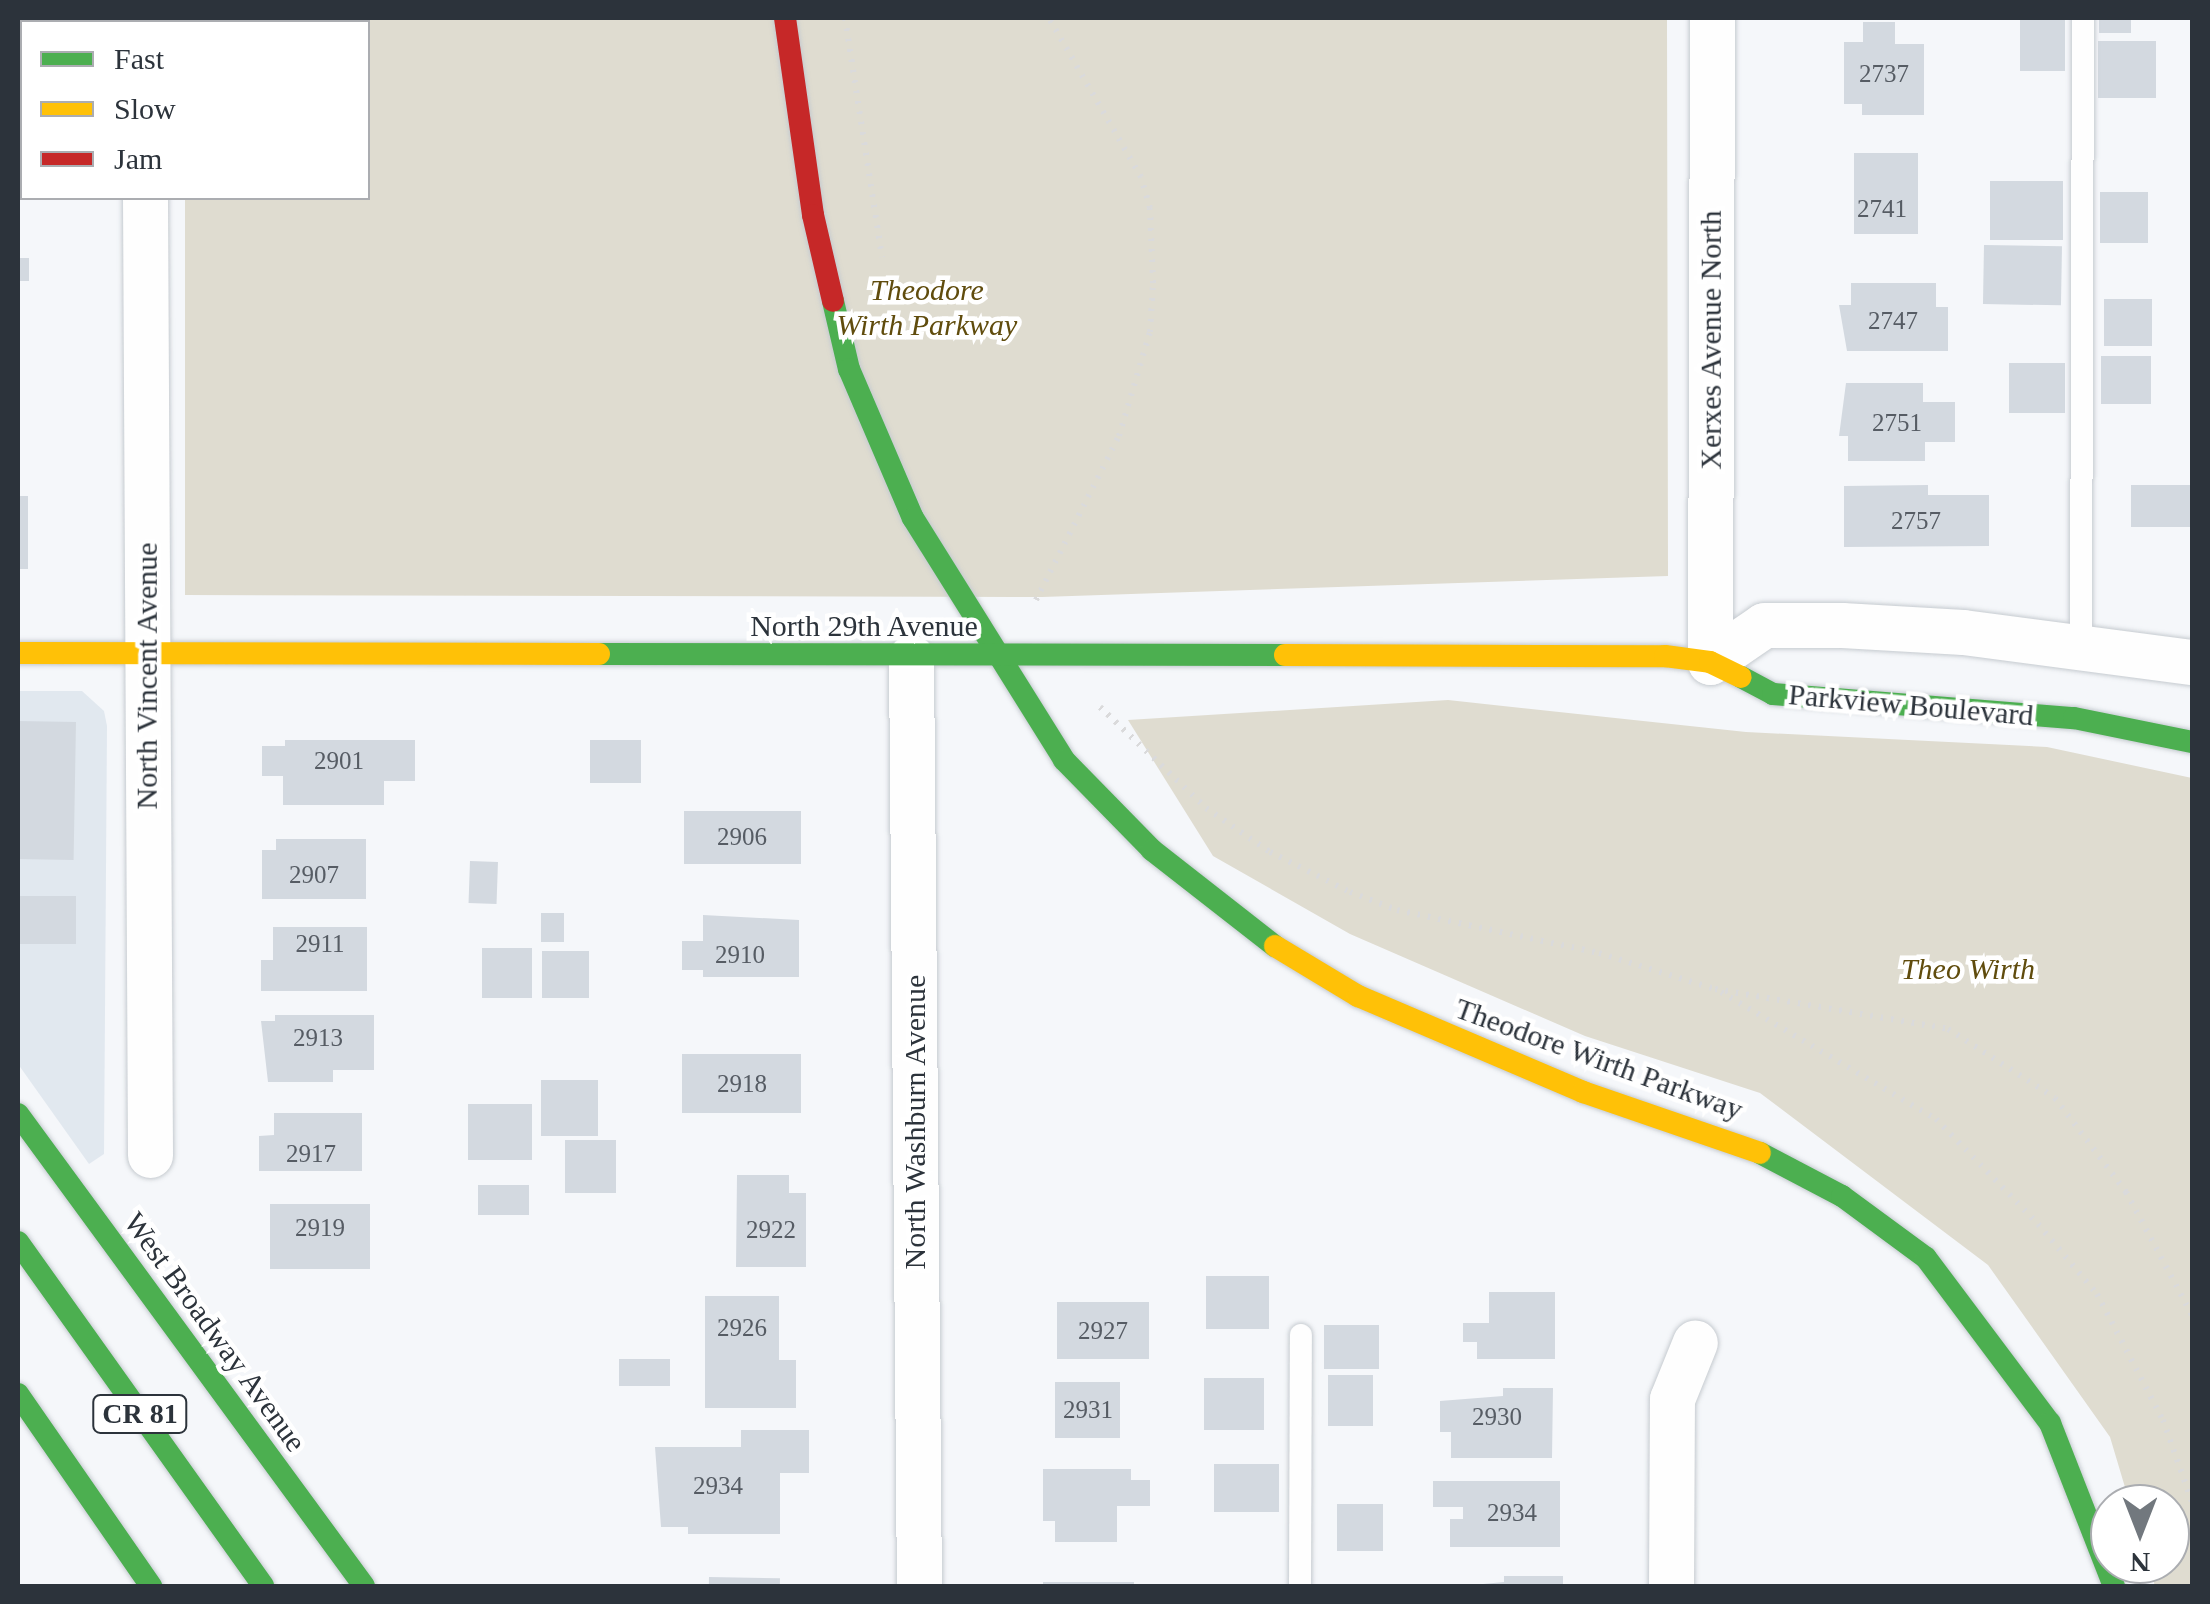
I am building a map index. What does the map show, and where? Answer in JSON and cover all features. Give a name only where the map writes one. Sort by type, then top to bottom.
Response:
[{"type":"street","name":"Theodore Wirth Parkway","points":[[786,18],[813,215],[849,369],[913,518],[995,656],[1064,760],[1152,850],[1252,932],[1358,996],[1472,1048],[1583,1092],[1732,1138],[1842,1196],[1926,1258],[2050,1423],[2090,1514]]},
{"type":"street","name":"Xerxes Avenue North","points":[[1710,662],[1712,18]]},
{"type":"street","name":"North Vincent Avenue","points":[[145,200],[150,1155]]},
{"type":"street","points":[[1710,662],[1764,625],[1963,632],[2192,662]]},
{"type":"street","name":"North 29th Avenue","points":[[18,653],[1710,662]]},
{"type":"street","name":"North Washburn Avenue","points":[[911,657],[919,1586]]},
{"type":"street","name":"Parkview Boulevard","points":[[1710,662],[1773,694],[2074,718],[2192,742]]},
{"type":"street","name":"West Broadway Avenue","points":[[18,1114],[364,1586]]},
{"type":"street","name":"CR 81","points":[[18,1242],[263,1586]]},
{"type":"street","points":[[1671,1586],[1672,1399],[1694,1342]]},
{"type":"street","points":[[18,1394],[150,1586]]},
{"type":"lane","points":[[2082,646],[2083,18]]},
{"type":"lane","points":[[1300,1586],[1301,1335]]},
{"type":"path","points":[[845,18],[884,267]]},
{"type":"path","points":[[1022,595],[1030,610],[1119,436],[1150,332],[1153,283],[1150,208],[1141,177],[1049,18]]},
{"type":"path","points":[[1108,715],[1206,808],[1270,852],[1350,892],[1397,910],[1599,953],[1715,989],[1948,1029],[2055,1098],[2126,1192],[2192,1316]]},
{"type":"path","points":[[1715,989],[1936,1119],[2038,1224],[2096,1294],[2163,1420],[2192,1502]]},
{"type":"shaded area","points":[[18,691],[82,691],[104,711],[107,726],[104,1154],[89,1164],[18,1064]]},
{"type":"green space","name":"Theodore Wirth Parkway","points":[[185,18],[1667,18],[1668,576],[1042,597],[185,595],[185,200],[370,200],[370,20]]},
{"type":"green space","name":"Theo Wirth","points":[[1448,700],[1746,732],[2047,747],[2192,778],[2192,1586],[2154,1584],[2190,1584],[2190,1484],[2124,1484],[2110,1437],[1988,1265],[1760,1093],[1585,1036],[1350,934],[1213,856],[1128,720]]},
{"type":"building","points":[[2020,18],[2065,18],[2065,71],[2020,71]]},
{"type":"building","points":[[2099,18],[2131,18],[2131,33],[2099,33]]},
{"type":"building","points":[[1863,22],[1895,22],[1895,44],[1924,44],[1924,115],[1862,115],[1862,104],[1844,104],[1844,42],[1863,42]]},
{"type":"building","points":[[2098,41],[2156,41],[2156,98],[2098,98]]},
{"type":"building","points":[[1854,153],[1918,153],[1918,234],[1854,234]]},
{"type":"building","points":[[1990,181],[2063,181],[2063,240],[1990,240]]},
{"type":"building","points":[[2100,192],[2148,192],[2148,243],[2100,243]]},
{"type":"building","points":[[1984,245],[2062,246],[2061,305],[1983,304]]},
{"type":"building","points":[[18,258],[29,258],[29,281],[18,281]]},
{"type":"building","points":[[1851,283],[1936,283],[1936,307],[1948,307],[1948,351],[1847,351],[1839,305],[1851,305]]},
{"type":"building","points":[[2104,299],[2152,299],[2152,346],[2104,346]]},
{"type":"building","points":[[2101,356],[2151,356],[2151,404],[2101,404]]},
{"type":"building","points":[[2009,363],[2065,363],[2065,413],[2009,413]]},
{"type":"building","points":[[1846,383],[1923,383],[1923,402],[1955,402],[1955,442],[1925,442],[1925,461],[1848,461],[1848,436],[1839,436]]},
{"type":"building","points":[[1928,485],[1928,495],[1989,495],[1989,546],[1844,547],[1844,486]]},
{"type":"building","points":[[2131,485],[2192,485],[2192,527],[2131,527]]},
{"type":"building","points":[[18,496],[28,496],[28,569],[18,569]]},
{"type":"building","points":[[18,721],[76,722],[74,860],[18,859]]},
{"type":"building","points":[[285,740],[415,740],[415,781],[384,781],[384,805],[283,805],[283,776],[262,776],[262,746],[285,746]]},
{"type":"building","points":[[590,740],[641,740],[641,783],[590,783]]},
{"type":"building","points":[[684,811],[801,811],[801,864],[684,864]]},
{"type":"building","points":[[276,839],[366,839],[366,899],[262,899],[262,850],[276,850]]},
{"type":"building","points":[[470,861],[498,862],[497,904],[469,903]]},
{"type":"building","points":[[18,896],[76,896],[76,944],[18,944]]},
{"type":"building","points":[[541,913],[564,913],[564,942],[541,942]]},
{"type":"building","points":[[703,915],[799,920],[799,977],[703,977],[703,970],[682,970],[682,941],[703,941]]},
{"type":"building","points":[[273,927],[367,927],[367,991],[261,991],[261,960],[273,960]]},
{"type":"building","points":[[482,948],[532,948],[532,998],[482,998]]},
{"type":"building","points":[[542,951],[589,951],[589,998],[542,998]]},
{"type":"building","points":[[275,1015],[374,1015],[374,1070],[333,1070],[333,1082],[268,1082],[261,1021],[275,1021]]},
{"type":"building","points":[[682,1054],[801,1054],[801,1113],[682,1113]]},
{"type":"building","points":[[541,1080],[598,1080],[598,1136],[541,1136]]},
{"type":"building","points":[[468,1104],[532,1104],[532,1160],[468,1160]]},
{"type":"building","points":[[274,1113],[362,1113],[362,1171],[259,1171],[259,1136],[274,1135]]},
{"type":"building","points":[[565,1140],[616,1140],[616,1193],[565,1193]]},
{"type":"building","points":[[737,1175],[789,1175],[789,1193],[806,1193],[806,1267],[736,1267]]},
{"type":"building","points":[[478,1185],[529,1185],[529,1215],[478,1215]]},
{"type":"building","points":[[270,1204],[370,1204],[370,1269],[270,1269]]},
{"type":"building","points":[[1206,1276],[1269,1276],[1269,1329],[1206,1329]]},
{"type":"building","points":[[1489,1292],[1555,1292],[1555,1359],[1477,1359],[1477,1342],[1463,1342],[1463,1323],[1489,1323]]},
{"type":"building","points":[[705,1296],[779,1296],[779,1360],[796,1360],[796,1408],[705,1408]]},
{"type":"building","points":[[1057,1302],[1149,1302],[1149,1359],[1057,1359]]},
{"type":"building","points":[[1324,1325],[1379,1325],[1379,1369],[1324,1369]]},
{"type":"building","points":[[619,1359],[670,1359],[670,1386],[619,1386]]},
{"type":"building","points":[[1328,1375],[1373,1375],[1373,1426],[1328,1426]]},
{"type":"building","points":[[1204,1378],[1264,1378],[1264,1430],[1204,1430]]},
{"type":"building","points":[[1055,1382],[1120,1382],[1120,1438],[1055,1438]]},
{"type":"building","points":[[1503,1388],[1553,1388],[1552,1458],[1451,1458],[1451,1432],[1440,1432],[1440,1401],[1503,1396]]},
{"type":"building","points":[[741,1430],[809,1430],[809,1473],[780,1473],[780,1534],[688,1534],[688,1527],[661,1527],[655,1447],[741,1447]]},
{"type":"building","points":[[1214,1464],[1279,1464],[1279,1512],[1214,1512]]},
{"type":"building","points":[[1043,1469],[1131,1469],[1131,1480],[1150,1480],[1150,1506],[1117,1506],[1117,1542],[1055,1542],[1055,1521],[1043,1521]]},
{"type":"building","points":[[1433,1481],[1560,1481],[1560,1547],[1450,1547],[1450,1519],[1463,1519],[1463,1507],[1433,1507]]},
{"type":"building","points":[[1337,1504],[1383,1504],[1383,1551],[1337,1551]]},
{"type":"building","points":[[1504,1576],[1563,1576],[1563,1586],[1462,1586],[1504,1582]]},
{"type":"building","points":[[709,1577],[780,1578],[780,1586],[709,1586]]},
{"type":"building","points":[[1043,1582],[1134,1582],[1134,1586],[1043,1586]]},
{"type":"traffic: fast","points":[[833,301],[849,369],[913,518],[1064,760],[1152,850],[1275,946]]},
{"type":"traffic: fast","points":[[599,654],[1285,655]]},
{"type":"traffic: fast","points":[[1741,677],[1773,694],[2074,718],[2192,742]]},
{"type":"traffic: fast","points":[[18,1114],[364,1586]]},
{"type":"traffic: fast","points":[[1760,1153],[1842,1196],[1926,1258],[2050,1423],[2114,1586]]},
{"type":"traffic: fast","points":[[18,1242],[263,1586]]},
{"type":"traffic: fast","points":[[18,1394],[151,1586]]},
{"type":"traffic: slow","points":[[18,653],[599,654]]},
{"type":"traffic: slow","points":[[1285,655],[1665,656],[1710,662],[1741,677]]},
{"type":"traffic: slow","points":[[1275,946],[1358,996],[1583,1092],[1760,1153]]},
{"type":"traffic: jam","points":[[785,18],[813,215],[833,301]]}]
